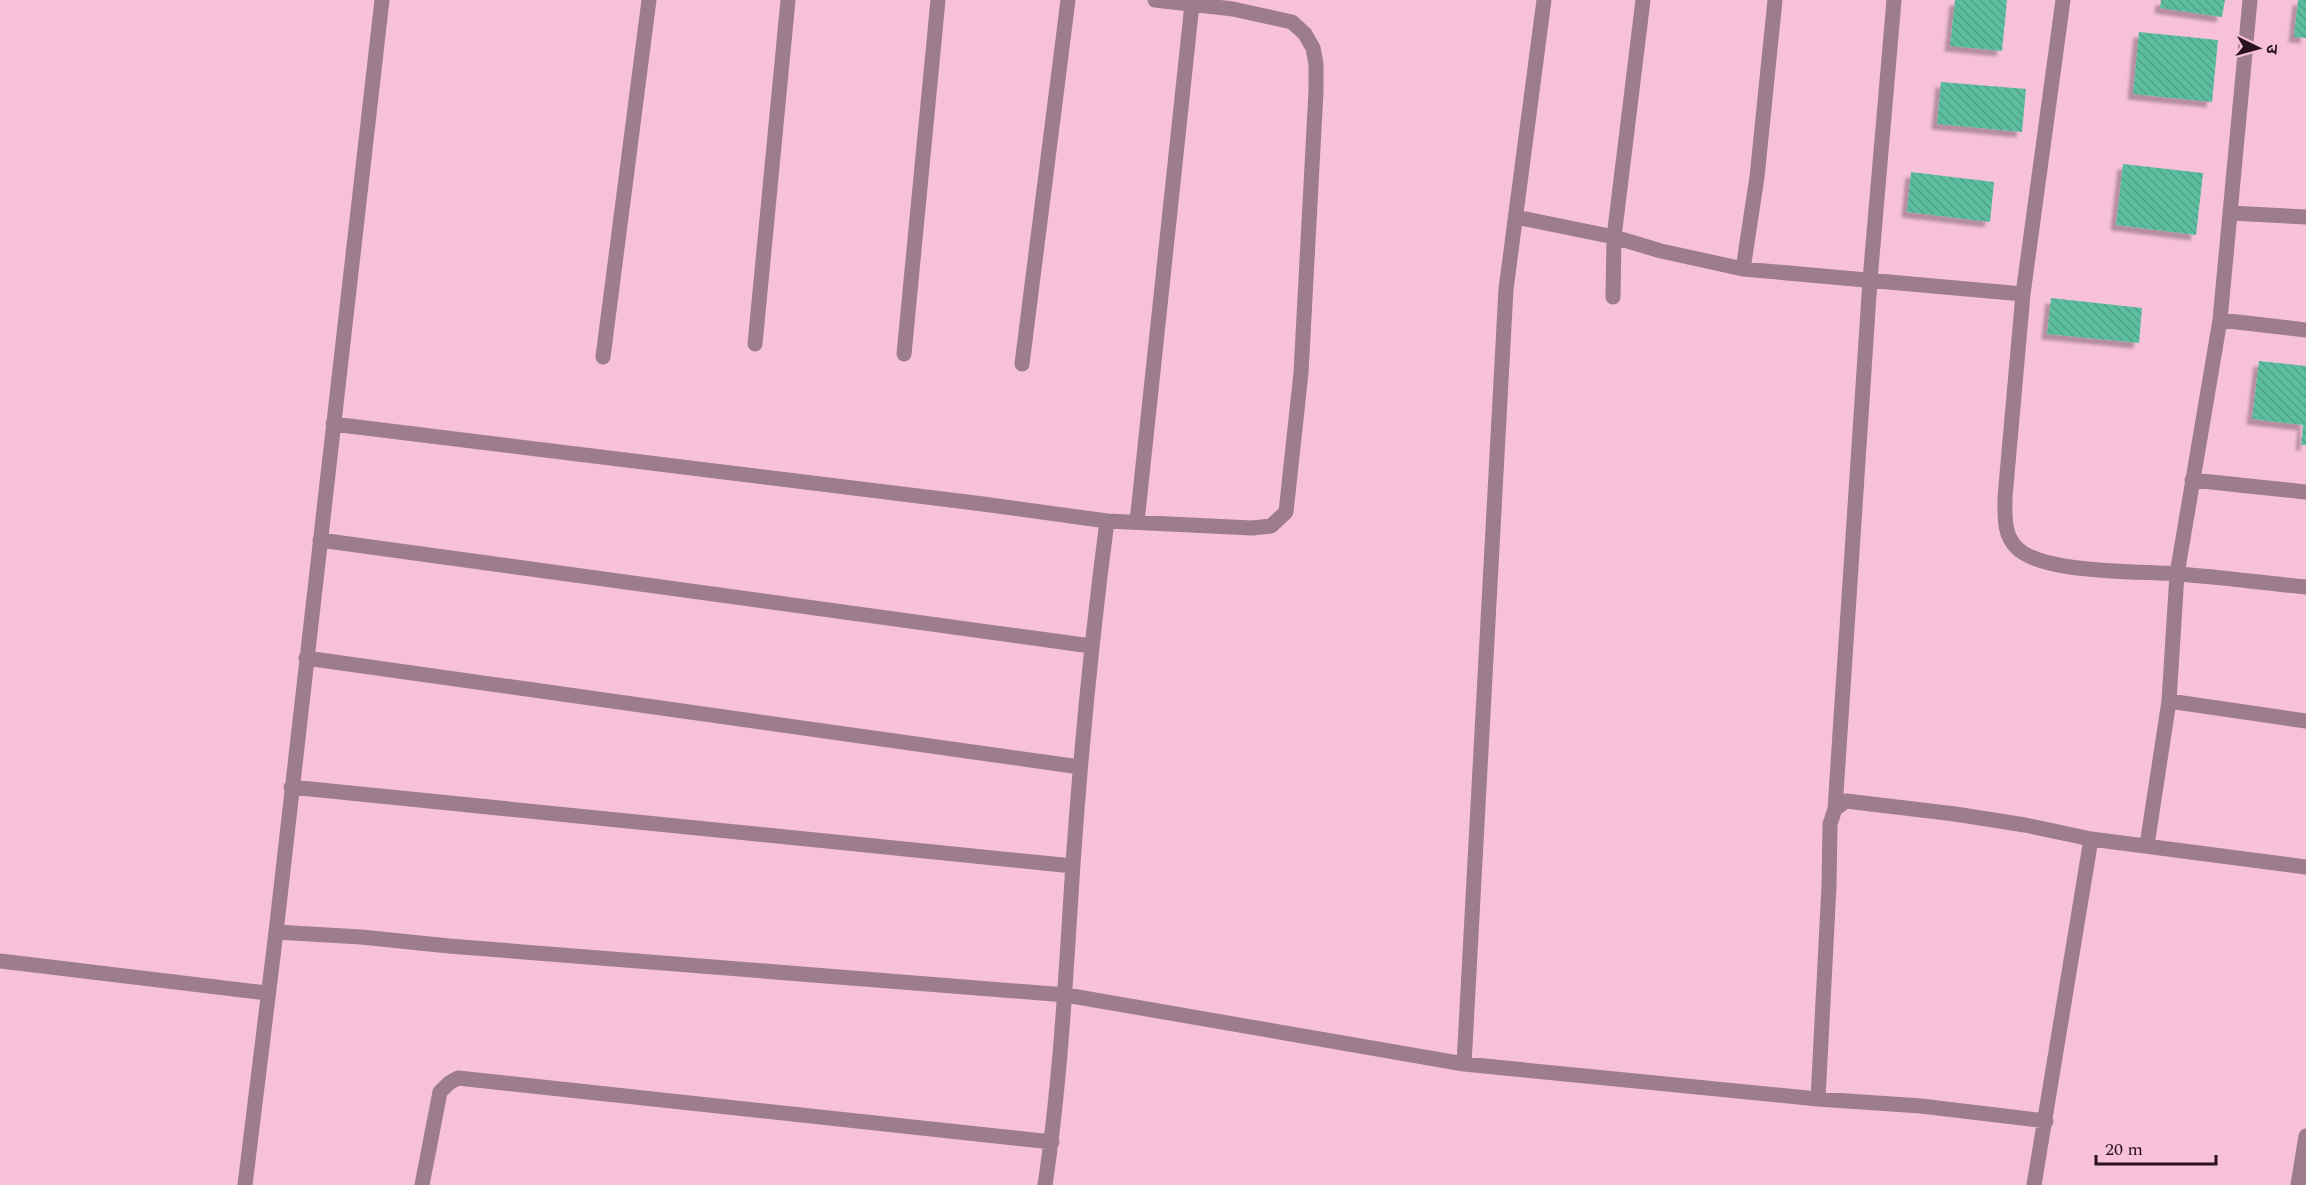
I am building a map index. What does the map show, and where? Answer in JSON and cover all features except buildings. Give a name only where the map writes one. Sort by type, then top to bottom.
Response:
[{"type":"street","points":[[245,1185],[382,0]]},
{"type":"street","points":[[603,357],[649,0]]},
{"type":"street","points":[[755,344],[788,0]]},
{"type":"street","points":[[904,354],[938,0]]},
{"type":"street","points":[[1022,364],[1068,0]]},
{"type":"street","points":[[333,424],[972,502],[1107,521],[1252,528],[1271,526],[1286,512],[1301,373],[1316,91],[1316,64],[1313,48],[1305,34],[1292,22],[1233,9],[1155,0]]},
{"type":"street","points":[[1464,1064],[1506,289],[1544,0]]},
{"type":"street","points":[[1612,297],[1614,237],[1643,0]]},
{"type":"street","points":[[1743,268],[1757,177],[1775,0]]},
{"type":"street","points":[[1818,1099],[1830,824],[1835,809],[1870,280],[1894,0]]},
{"type":"street","points":[[2062,0],[2023,294],[2006,496],[2006,527],[2016,548],[2034,559],[2061,565],[2306,587]]},
{"type":"street","points":[[2147,845],[2169,701],[2177,574],[2220,320],[2250,0]]},
{"type":"street","points":[[1137,522],[1192,4]]},
{"type":"street","points":[[2230,213],[2306,217]]},
{"type":"street","points":[[1516,217],[1614,237],[1661,251],[1743,268],[2023,294]]},
{"type":"street","points":[[2220,320],[2306,330]]},
{"type":"street","points":[[2192,480],[2306,492]]},
{"type":"street","points":[[1046,1185],[1066,995],[1080,768],[1091,646],[1107,521]]},
{"type":"street","points":[[320,540],[1091,646]]},
{"type":"street","points":[[306,658],[1080,768]]},
{"type":"street","points":[[2169,701],[2306,721]]},
{"type":"street","points":[[291,787],[1073,866]]},
{"type":"street","points":[[1835,809],[1846,801],[1863,802],[2025,825],[2091,839],[2306,867]]},
{"type":"street","points":[[2034,1185],[2091,839]]},
{"type":"street","points":[[276,932],[362,937],[1066,995],[1464,1064],[1818,1099],[1921,1106],[2046,1121]]},
{"type":"street","points":[[0,961],[267,993]]},
{"type":"street","points":[[422,1185],[440,1092],[458,1078],[1052,1142]]},
{"type":"street","points":[[2298,1185],[2306,1136]]}]
